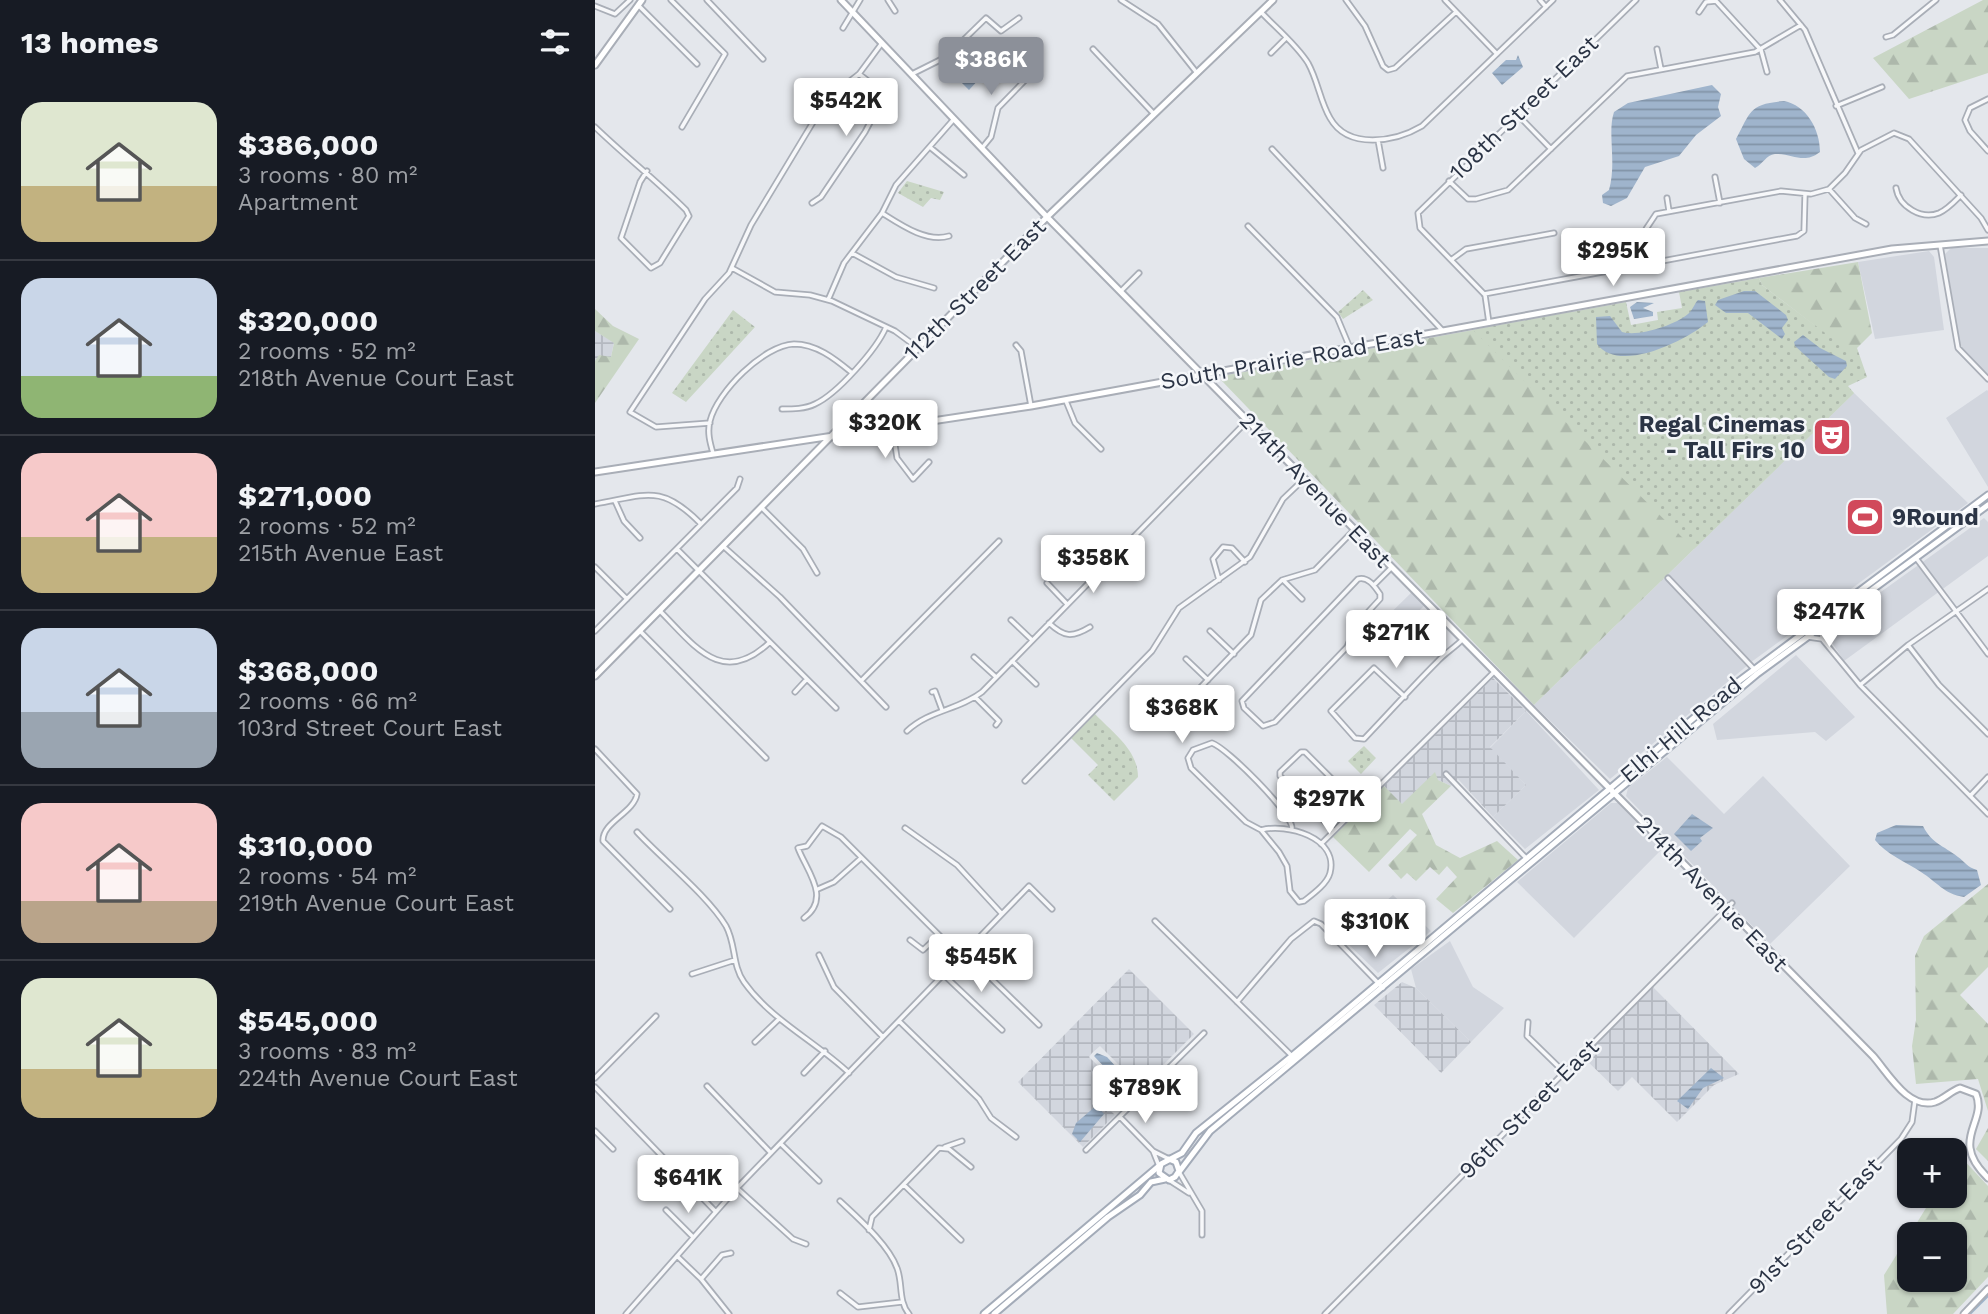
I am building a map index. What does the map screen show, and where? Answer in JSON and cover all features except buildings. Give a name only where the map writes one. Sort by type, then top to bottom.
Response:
[{"type":"main road","name":"214th Avenue East","points":[[841,0],[1047,217],[1873,1056],[1903,1092],[1915,1100]]},
{"type":"main road","name":"112th Street East","points":[[595,676],[1047,217],[1273,0]]},
{"type":"main road","points":[[595,65],[640,2]]},
{"type":"main road","name":"South Prairie Road East","points":[[595,472],[1031,406],[1892,249],[1988,241]]},
{"type":"main road","points":[[1187,377],[1189,362]]},
{"type":"main road","points":[[1216,389],[1215,379],[1220,371]]},
{"type":"main road","points":[[848,419],[853,432]]},
{"type":"main road","points":[[813,438],[819,448]]},
{"type":"main road","name":"Elhi Hill Road","points":[[1381,985],[1609,789],[1754,669],[1988,495]]},
{"type":"main road","name":"Elhi Hill Road","points":[[1381,985],[1757,674],[1988,505]]},
{"type":"main road","points":[[984,1314],[1159,1166],[1182,1153],[1196,1133],[1381,985]]},
{"type":"main road","points":[[994,1314],[1108,1217],[1140,1195],[1151,1181],[1167,1180],[1179,1172],[1210,1132],[1381,985]]},
{"type":"main road","points":[[1915,1100],[1934,1102],[1960,1087],[1976,1094],[1980,1111],[1972,1135],[1971,1154],[1975,1164],[1988,1178]]},
{"type":"main road","points":[[1169,1159],[1177,1164],[1179,1172]]},
{"type":"main road","points":[[1159,1166],[1159,1173],[1167,1180]]},
{"type":"main road","points":[[1964,1314],[1988,1289]]},
{"type":"street","points":[[595,6],[615,13],[630,0]]},
{"type":"street","points":[[671,0],[725,54],[683,127]]},
{"type":"street","points":[[707,0],[762,59]]},
{"type":"street","points":[[843,28],[860,0]]},
{"type":"street","points":[[888,0],[895,11]]},
{"type":"street","points":[[1121,0],[1158,24],[1197,73]]},
{"type":"street","points":[[1346,0],[1365,26],[1387,70],[1395,68],[1456,12]]},
{"type":"street","points":[[1445,0],[1497,54]]},
{"type":"street","points":[[1540,0],[1546,7]]},
{"type":"street","points":[[1261,12],[1307,63],[1335,126],[1355,138],[1378,140],[1404,135],[1422,126],[1553,0]]},
{"type":"street","name":"108th Street East","points":[[1451,260],[1420,228],[1417,218],[1420,208],[1636,0]]},
{"type":"street","points":[[1780,0],[1801,25],[1815,52],[1858,153]]},
{"type":"street","points":[[1885,37],[1893,35],[1936,0]]},
{"type":"street","points":[[1699,12],[1703,4],[1716,1],[1761,50],[1767,72]]},
{"type":"street","points":[[640,2],[697,64]]},
{"type":"street","points":[[912,74],[946,57],[986,18],[1001,32],[1019,18]]},
{"type":"street","points":[[1449,181],[1469,199],[1505,192],[1627,76],[1761,50],[1801,25]]},
{"type":"street","points":[[1271,53],[1286,38]]},
{"type":"street","points":[[710,423],[656,427],[630,413],[705,299],[732,268],[751,225],[827,99],[859,74],[881,43]]},
{"type":"street","points":[[1093,49],[1154,114]]},
{"type":"street","points":[[1657,49],[1661,69]]},
{"type":"street","points":[[1815,52],[1823,49]]},
{"type":"street","points":[[982,148],[991,137],[1001,103],[1033,72]]},
{"type":"street","points":[[812,203],[821,197],[885,94],[859,74]]},
{"type":"street","points":[[1836,106],[1882,87]]},
{"type":"street","points":[[1988,99],[1973,105],[1966,115],[1967,128],[1988,151]]},
{"type":"street","points":[[1517,115],[1551,149]]},
{"type":"street","points":[[828,300],[835,279],[882,213],[898,183],[954,119]]},
{"type":"street","points":[[595,127],[626,157],[647,171],[689,216],[654,267],[643,262],[621,238],[640,182],[647,171]]},
{"type":"street","points":[[1652,263],[1647,225],[1656,214],[1781,191],[1805,194],[1829,189],[1845,173],[1858,153],[1888,135],[1901,133],[1961,195],[1988,230]]},
{"type":"street","points":[[1378,140],[1383,168]]},
{"type":"street","points":[[931,148],[964,175]]},
{"type":"street","points":[[1272,149],[1444,331]]},
{"type":"street","points":[[1715,177],[1720,203]]},
{"type":"street","points":[[1896,188],[1899,197],[1911,209],[1928,215],[1941,212],[1961,195]]},
{"type":"street","points":[[1829,189],[1854,218],[1866,224]]},
{"type":"street","points":[[1484,294],[1802,234],[1805,194]]},
{"type":"street","points":[[1667,198],[1669,211]]},
{"type":"street","points":[[882,213],[922,234],[941,239],[950,236]]},
{"type":"street","points":[[1248,226],[1332,312],[1344,329],[1350,348]]},
{"type":"street","points":[[1489,323],[1484,294],[1451,260],[1466,249],[1554,233]]},
{"type":"street","points":[[1940,243],[1958,348],[1988,379]]},
{"type":"street","points":[[852,253],[896,277],[935,288]]},
{"type":"street","points":[[732,268],[775,292],[828,300],[885,327],[918,348]]},
{"type":"street","points":[[1120,291],[1139,273]]},
{"type":"street","points":[[782,409],[803,408],[821,401],[873,349],[885,327]]},
{"type":"street","points":[[713,453],[710,423],[720,399],[754,362],[766,353],[790,345],[818,349],[851,372]]},
{"type":"street","points":[[1016,345],[1021,351],[1031,406]]},
{"type":"street","points":[[1065,400],[1072,419],[1101,449]]},
{"type":"street","points":[[907,731],[925,717],[975,697],[1247,421]]},
{"type":"street","points":[[892,426],[898,458],[913,478],[929,462]]},
{"type":"street","points":[[1025,782],[1151,651],[1177,611],[1245,562],[1253,553],[1283,499],[1304,478]]},
{"type":"street","points":[[595,631],[737,488],[740,479]]},
{"type":"street","points":[[595,504],[650,495],[669,498],[701,524]]},
{"type":"street","points":[[615,500],[624,521],[640,538]]},
{"type":"street","points":[[761,507],[803,549],[817,573]]},
{"type":"street","points":[[1198,690],[1251,635],[1259,604],[1282,580],[1315,570],[1354,530]]},
{"type":"street","points":[[861,681],[999,541]]},
{"type":"street","points":[[723,546],[780,597],[886,707]]},
{"type":"street","points":[[1219,580],[1213,559],[1223,547],[1235,550],[1245,562]]},
{"type":"street","points":[[677,549],[836,708]]},
{"type":"street","points":[[1912,552],[1988,654]]},
{"type":"street","points":[[595,566],[627,599]]},
{"type":"street","points":[[1374,585],[1391,568]]},
{"type":"street","points":[[1668,578],[1754,669]]},
{"type":"street","points":[[1358,579],[1366,579],[1374,585],[1381,596],[1356,625],[1350,644],[1275,722],[1265,727],[1244,708],[1243,701],[1358,579]]},
{"type":"street","points":[[1282,580],[1302,599]]},
{"type":"street","points":[[1047,583],[1067,604]]},
{"type":"street","points":[[1860,685],[1908,645],[1988,589]]},
{"type":"street","points":[[660,611],[712,659],[741,661],[756,654],[769,642]]},
{"type":"street","points":[[1011,620],[1032,640]]},
{"type":"street","points":[[1049,623],[1066,636],[1075,635],[1090,627]]},
{"type":"street","points":[[1822,627],[1822,639],[1860,685],[1988,814]]},
{"type":"street","points":[[640,631],[766,758]]},
{"type":"street","points":[[1210,631],[1234,654]]},
{"type":"street","points":[[1808,637],[1822,639]]},
{"type":"street","points":[[1405,697],[1374,668],[1331,711],[1360,740],[1405,697],[1439,659],[1462,640]]},
{"type":"street","points":[[1908,645],[1939,685],[1988,734]]},
{"type":"street","points":[[974,657],[996,677]]},
{"type":"street","points":[[1186,659],[1208,680]]},
{"type":"street","points":[[1012,661],[1036,684]]},
{"type":"street","points":[[1321,844],[1494,672]]},
{"type":"street","points":[[795,692],[807,679]]},
{"type":"street","points":[[932,692],[935,691],[942,710]]},
{"type":"street","points":[[975,697],[999,722],[996,725]]},
{"type":"street","points":[[1261,830],[1292,828],[1321,844],[1331,870],[1326,882],[1304,901],[1299,902],[1287,884],[1286,862],[1261,830],[1239,816],[1191,768],[1188,758],[1193,750],[1208,744],[1219,746],[1291,820],[1292,828]]},
{"type":"street","points":[[595,749],[636,791],[636,800],[605,832],[603,841],[670,909]]},
{"type":"street","points":[[1334,831],[1280,776],[1280,772],[1299,753],[1305,752],[1359,806]]},
{"type":"street","points":[[1446,774],[1527,859]]},
{"type":"street","points":[[1970,796],[1988,777]]},
{"type":"street","points":[[804,918],[814,906],[818,889],[797,848],[807,846],[823,826],[834,831],[939,935],[949,947],[954,964]]},
{"type":"street","points":[[905,828],[957,864],[1002,914]]},
{"type":"street","points":[[637,832],[721,919],[733,943],[735,960],[743,980],[779,1019],[825,1051],[849,1073]]},
{"type":"street","points":[[818,889],[834,882],[861,858]]},
{"type":"street","points":[[626,1314],[737,1188],[1029,886],[1052,909]]},
{"type":"street","name":"96th Street East","points":[[1325,1314],[1732,903]]},
{"type":"street","points":[[1155,921],[1292,1056]]},
{"type":"street","points":[[1237,1002],[1291,939],[1314,921],[1321,924],[1381,985]]},
{"type":"street","points":[[910,940],[923,950],[939,935]]},
{"type":"street","points":[[965,953],[1039,1025]]},
{"type":"street","points":[[819,955],[834,987],[883,1037]]},
{"type":"street","points":[[692,974],[735,960]]},
{"type":"street","points":[[944,975],[1002,1030]]},
{"type":"street","points":[[595,1078],[656,1016]]},
{"type":"street","points":[[755,1042],[779,1019]]},
{"type":"street","points":[[899,1021],[979,1098],[991,1118],[1016,1137]]},
{"type":"street","points":[[1528,1022],[1527,1036],[1565,1073]]},
{"type":"street","points":[[1086,1150],[1204,1034]]},
{"type":"street","points":[[804,1073],[825,1051]]},
{"type":"street","points":[[706,1086],[771,1153]]},
{"type":"street","points":[[595,1087],[716,1212]]},
{"type":"street","name":"91st Street East","points":[[1729,1314],[1902,1136],[1912,1122],[1915,1100]]},
{"type":"street","points":[[1120,1116],[1153,1151],[1169,1159]]},
{"type":"street","points":[[595,1130],[613,1149]]},
{"type":"street","points":[[595,1142],[600,1136]]},
{"type":"street","points":[[869,1230],[872,1217],[931,1157],[945,1147],[962,1141]]},
{"type":"street","points":[[781,1143],[819,1181]]},
{"type":"street","points":[[945,1147],[971,1167]]},
{"type":"street","points":[[1153,1151],[1159,1166]]},
{"type":"street","points":[[1179,1172],[1203,1215],[1202,1235]]},
{"type":"street","points":[[1167,1180],[1193,1196]]},
{"type":"street","points":[[904,1185],[961,1240]]},
{"type":"street","points":[[737,1188],[787,1235],[806,1244]]},
{"type":"street","points":[[840,1201],[869,1230],[897,1267],[902,1281],[902,1302],[909,1314]]},
{"type":"street","points":[[666,1210],[693,1237]]},
{"type":"street","points":[[701,1279],[722,1255],[731,1253]]},
{"type":"street","points":[[677,1256],[701,1279],[729,1314]]},
{"type":"street","points":[[840,1293],[860,1307],[902,1302]]},
{"type":"shaded area","points":[[1951,248],[1988,248],[1988,374],[1964,352],[1960,343],[1945,254]]},
{"type":"shaded area","points":[[1929,251],[1934,257],[1944,330],[1875,339],[1858,262]]},
{"type":"shaded area","points":[[595,331],[614,342],[611,357],[595,361]]},
{"type":"shaded area","points":[[1988,391],[1988,487],[1946,418]]},
{"type":"shaded area","points":[[1854,393],[1968,503],[1754,660],[1610,779],[1534,705]]},
{"type":"shaded area","points":[[1984,518],[1988,522],[1988,556],[1844,661],[1825,632]]},
{"type":"shaded area","points":[[1412,592],[1425,605],[1378,651],[1365,638]]},
{"type":"shaded area","points":[[1796,655],[1855,717],[1826,741],[1815,732],[1717,740],[1713,724]]},
{"type":"shaded area","points":[[1493,678],[1526,711],[1490,747],[1526,785],[1493,817],[1458,779],[1451,786],[1438,780],[1402,805],[1384,786]]},
{"type":"shaded area","points":[[1526,711],[1599,790],[1525,849],[1493,817],[1526,785],[1490,748]]},
{"type":"shaded area","points":[[1667,757],[1724,814],[1763,776],[1850,866],[1770,944],[1626,796],[1628,788]]},
{"type":"shaded area","points":[[1611,803],[1618,803],[1662,849],[1574,938],[1517,882]]},
{"type":"shaded area","points":[[1393,895],[1431,931],[1378,973],[1342,938]]},
{"type":"shaded area","points":[[1450,941],[1473,987],[1504,1008],[1471,1042],[1416,988],[1411,969]]},
{"type":"shaded area","points":[[1129,969],[1194,1034],[1141,1087],[1100,1046],[1092,1053],[1089,1057],[1125,1092],[1108,1108],[1115,1115],[1083,1147],[1018,1082]]},
{"type":"shaded area","points":[[1402,982],[1416,988],[1471,1042],[1441,1073],[1374,1005]]},
{"type":"shaded area","points":[[1653,987],[1739,1074],[1714,1085],[1677,1122],[1632,1077],[1618,1091],[1583,1057]]},
{"type":"green space","points":[[1983,0],[1988,0],[1988,73],[1909,99],[1873,58]]},
{"type":"green space","points":[[907,181],[944,192],[940,200],[931,198],[923,207],[898,193]]},
{"type":"green space","points":[[1858,262],[1872,333],[1857,348],[1845,349],[1762,285],[1759,278]]},
{"type":"green space","points":[[1759,278],[1762,285],[1845,348],[1857,348],[1867,377],[1848,386],[1854,393],[1694,549],[1473,330],[1626,302],[1631,325],[1658,320],[1657,312],[1682,308],[1679,292]]},
{"type":"green space","points":[[1363,290],[1373,300],[1343,319],[1338,312]]},
{"type":"green space","points":[[595,309],[613,326],[639,339],[595,403],[595,361],[599,355],[611,357],[614,343],[595,331]]},
{"type":"green space","points":[[733,310],[755,327],[686,402],[672,393]]},
{"type":"green space","points":[[1571,312],[1854,393],[1534,705],[1221,380],[1227,375]]},
{"type":"green space","points":[[1095,714],[1123,742],[1137,767],[1138,777],[1114,801],[1088,775],[1098,765],[1071,738]]},
{"type":"green space","points":[[1364,746],[1376,758],[1361,774],[1348,761]]},
{"type":"green space","points":[[1435,772],[1438,780],[1451,786],[1422,814],[1436,845],[1460,858],[1497,841],[1518,860],[1453,913],[1436,899],[1457,877],[1447,866],[1439,875],[1430,867],[1416,881],[1407,873],[1401,879],[1388,865],[1417,835],[1410,829],[1369,872],[1333,837],[1384,786],[1402,804]]},
{"type":"green space","points":[[1988,884],[1988,967],[1960,995],[1988,1024],[1988,1111],[1978,1079],[1916,1084],[1912,1046],[1916,1020],[1915,956],[1924,936]]},
{"type":"green space","points":[[1988,1128],[1988,1161],[1976,1149]]},
{"type":"green space","points":[[1967,1164],[1988,1186],[1988,1277],[1953,1314],[1887,1314],[1884,1275],[1897,1254],[1897,1292],[1967,1292],[1967,1222],[1917,1222],[1926,1208],[1967,1208]]},
{"type":"water","points":[[1518,55],[1523,67],[1502,85],[1492,73],[1506,60],[1516,60]]},
{"type":"water","points":[[970,70],[981,77],[969,90],[959,80]]},
{"type":"water","points":[[1712,85],[1721,94],[1718,107],[1721,116],[1696,135],[1679,156],[1645,167],[1627,198],[1611,206],[1603,203],[1602,195],[1609,190],[1611,179],[1611,129],[1614,112],[1628,103]]},
{"type":"water","points":[[1784,101],[1799,107],[1810,119],[1820,152],[1808,158],[1775,154],[1755,168],[1744,159],[1736,139],[1757,107]]},
{"type":"water","points":[[1744,291],[1755,291],[1786,315],[1788,320],[1782,328],[1785,334],[1782,339],[1748,313],[1726,313],[1715,305],[1718,300]]},
{"type":"water","points":[[1698,300],[1705,301],[1708,322],[1669,345],[1636,355],[1620,356],[1607,352],[1597,344],[1596,317],[1610,316],[1622,332],[1638,333],[1666,326],[1682,318]]},
{"type":"water","points":[[1637,302],[1654,303],[1643,308],[1653,312],[1653,316],[1634,319],[1630,307]]},
{"type":"water","points":[[1803,335],[1820,348],[1846,361],[1847,366],[1835,379],[1829,377],[1795,346],[1794,342]]},
{"type":"water","points":[[1692,814],[1713,828],[1700,838],[1702,841],[1691,851],[1674,834]]},
{"type":"water","points":[[1896,825],[1923,826],[1934,841],[1977,870],[1981,885],[1964,897],[1957,895],[1890,854],[1875,840],[1877,833]]},
{"type":"water","points":[[1345,904],[1349,909],[1342,912],[1346,916],[1335,923],[1328,916],[1335,907]]},
{"type":"water","points":[[1097,1053],[1107,1057],[1130,1082],[1123,1087],[1094,1056]]},
{"type":"water","points":[[1711,1068],[1724,1078],[1703,1088],[1688,1109],[1677,1101]]},
{"type":"water","points":[[1097,1105],[1104,1114],[1080,1142],[1072,1134],[1076,1123]]},
{"type":"waterway","points":[[1970,1314],[1988,1296]]},
{"type":"place","name":"Regal Cinemas - Tall Firs 10","points":[[1832,437]]},
{"type":"place","name":"9Round","points":[[1865,517]]}]
